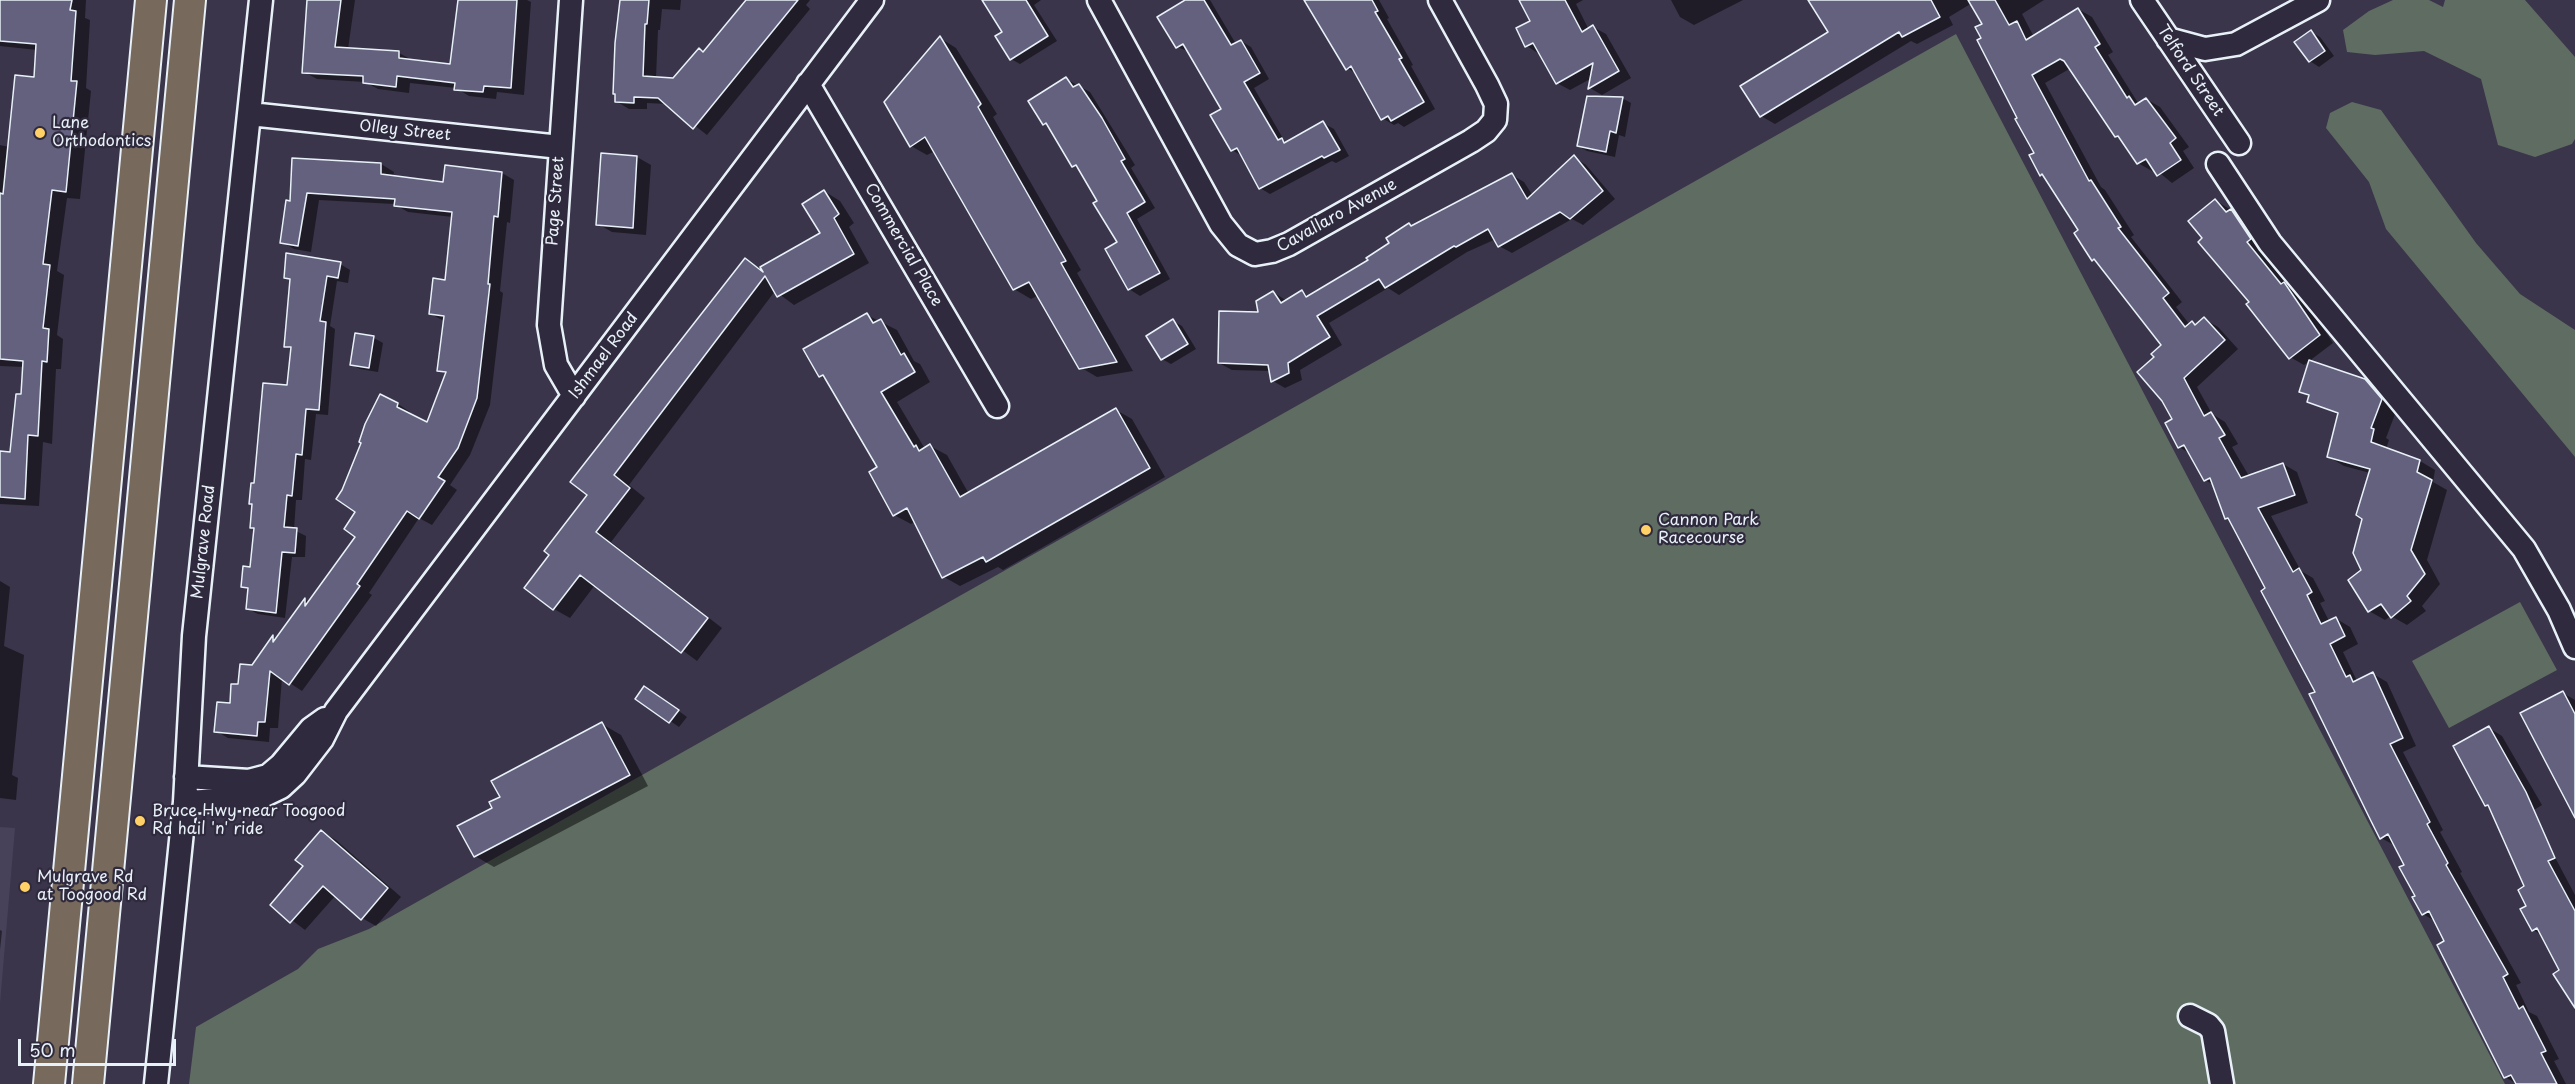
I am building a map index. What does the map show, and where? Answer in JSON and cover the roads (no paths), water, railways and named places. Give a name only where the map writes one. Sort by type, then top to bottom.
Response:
[{"type":"main road","points":[[49,1084],[151,0]]},
{"type":"main road","points":[[88,1084],[190,0]]},
{"type":"street","name":"Mulgrave Road","points":[[156,1084],[185,802],[194,636],[261,0]]},
{"type":"street","name":"Page Street","points":[[571,0],[549,326],[556,365],[574,396]]},
{"type":"street","name":"Ishmael Road","points":[[185,802],[258,798],[271,793],[295,774],[322,739],[336,711],[872,0]]},
{"type":"street","name":"Cavallaro Avenue","points":[[1100,0],[1221,224],[1238,244],[1255,254],[1272,251],[1300,238],[1471,141],[1486,131],[1495,120],[1496,104],[1440,0]]},
{"type":"street","name":"Telford Street","points":[[2142,0],[2239,142]]},
{"type":"street","points":[[2168,39],[2205,49],[2236,44],[2318,0]]},
{"type":"street","name":"Commercial Place","points":[[808,84],[997,406]]},
{"type":"street","name":"Olley Street","points":[[250,114],[560,147]]},
{"type":"street","points":[[2218,164],[2270,243],[2524,549],[2559,610],[2575,647]]},
{"type":"street","name":"Ishmael Road","points":[[186,777],[249,781],[268,776],[281,765],[310,729],[336,711]]},
{"type":"street","points":[[2190,1016],[2201,1021],[2213,1031],[2223,1084]]},
{"type":"place","name":"Lane Orthodontics","points":[[40,133]]},
{"type":"place","name":"Cannon Park Racecourse","points":[[1646,530]]},
{"type":"place","name":"Bruce Hwy near Toogood Rd hail 'n' ride","points":[[140,821]]},
{"type":"place","name":"Mulgrave Rd at Toogood Rd","points":[[25,887]]}]
